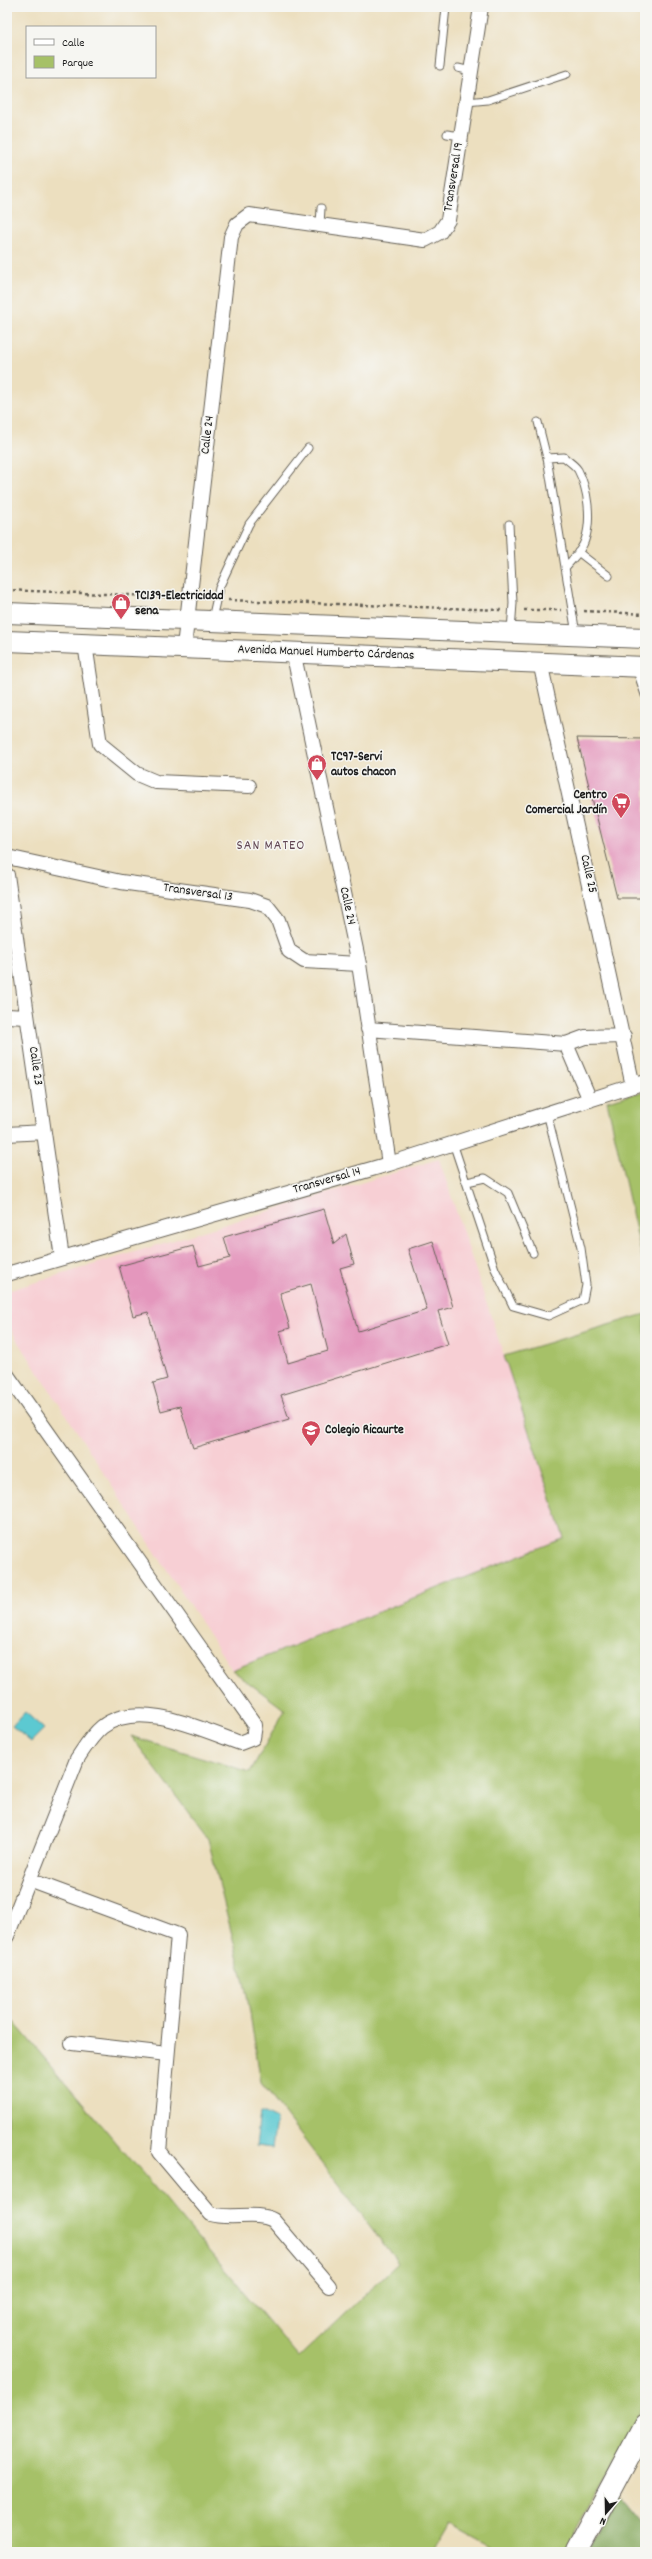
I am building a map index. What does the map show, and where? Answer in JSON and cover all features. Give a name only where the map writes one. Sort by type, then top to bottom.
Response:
[{"type":"main road","name":"Avenida Manuel Humberto Cárdenas","points":[[7,613],[645,638]]},
{"type":"main road","name":"Avenida Manuel Humberto Cárdenas","points":[[7,641],[293,651],[640,667]]},
{"type":"main road","points":[[577,2552],[645,2425]]},
{"type":"street","name":"Transversal 19","points":[[237,224],[249,215],[425,240],[440,232],[448,220],[466,102],[464,70],[481,7]]},
{"type":"street","name":"Calle 24","points":[[184,648],[231,237],[237,224]]},
{"type":"street","points":[[85,644],[100,744],[109,752],[137,774],[156,782],[249,786]]},
{"type":"street","name":"Calle 24","points":[[293,651],[359,964],[389,1164]]},
{"type":"street","name":"Calle 25","points":[[540,662],[624,1036],[639,1084]]},
{"type":"street","name":"Transversal 13","points":[[7,857],[120,882],[250,900],[267,906],[278,920],[289,951],[304,961],[359,964]]},
{"type":"street","name":"Calle 23","points":[[7,875],[9,904],[62,1258]]},
{"type":"street","points":[[7,1016],[27,1017]]},
{"type":"street","points":[[368,1028],[566,1044],[585,1037],[624,1036]]},
{"type":"street","points":[[566,1044],[590,1100]]},
{"type":"street","name":"Transversal 14","points":[[7,1274],[389,1164],[639,1084]]},
{"type":"street","points":[[7,1134],[44,1132]]},
{"type":"street","points":[[7,1375],[256,1725],[253,1738],[240,1742],[157,1715],[126,1717],[103,1726],[90,1738],[77,1759],[7,1936]]},
{"type":"street","points":[[29,1880],[178,1935],[159,2152],[211,2214],[220,2217],[264,2217],[273,2220],[329,2286]]},
{"type":"street","points":[[72,2043],[167,2054]]},
{"type":"lane","points":[[440,66],[446,7]]},
{"type":"lane","points":[[466,102],[488,100],[567,74]]},
{"type":"lane","points":[[447,134],[461,136]]},
{"type":"lane","points":[[320,225],[321,208]]},
{"type":"lane","points":[[538,422],[547,458],[576,636]]},
{"type":"lane","points":[[211,621],[219,588],[249,524],[308,448]]},
{"type":"lane","points":[[547,458],[564,457],[569,461],[577,468],[586,490],[588,515],[585,540],[578,552],[565,568]]},
{"type":"lane","points":[[508,524],[512,610],[511,633]]},
{"type":"lane","points":[[578,552],[609,576]]},
{"type":"lane","points":[[640,667],[645,695]]},
{"type":"lane","points":[[453,1143],[495,1270],[513,1306],[548,1316],[583,1300],[586,1285],[581,1248],[547,1114]]},
{"type":"lane","points":[[466,1182],[485,1178],[508,1193],[533,1253]]},
{"type":"path","points":[[7,590],[189,597]]},
{"type":"path","points":[[217,599],[512,610],[572,610],[645,614]]},
{"type":"shaded area","name":"Colegio Ricaurte","points":[[439,1159],[564,1538],[232,1670],[7,1324],[7,1291]]},
{"type":"green space","points":[[645,1091],[645,1271],[607,1101]]},
{"type":"green space","points":[[645,1314],[645,2403],[565,2552],[504,2552],[450,2523],[433,2552],[7,2552],[7,2014],[299,2357],[398,2263],[261,2083],[247,1995],[208,1839],[131,1736],[250,1772],[285,1710],[232,1670],[564,1538],[504,1356]]},
{"type":"green space","points":[[619,2495],[645,2527],[645,2552],[589,2552]]},
{"type":"water","points":[[25,1712],[44,1729],[31,1742],[12,1726]]},
{"type":"water","points":[[260,2112],[276,2120],[272,2148],[256,2146]]},
{"type":"building","name":"Centro Comercial Jardín","points":[[577,738],[645,739],[645,898],[617,898]]},
{"type":"building","points":[[324,1209],[334,1244],[346,1234],[354,1264],[340,1268],[358,1331],[427,1310],[408,1249],[433,1241],[453,1307],[438,1311],[448,1344],[281,1395],[289,1419],[193,1448],[180,1406],[161,1411],[153,1383],[167,1379],[148,1312],[133,1316],[119,1266],[193,1246],[199,1266],[230,1258],[224,1237]],"holes":[[[311,1284],[328,1351],[288,1363],[280,1331],[290,1328],[280,1293]]]},
{"type":"place","name":"TC139-Electricidad sena","points":[[121,620]]},
{"type":"place","name":"TC97-Servi autos chacon","points":[[317,781]]},
{"type":"place","name":"Centro Comercial Jardín","points":[[621,819]]},
{"type":"place","name":"Colegio Ricaurte","points":[[311,1447]]},
{"type":"district","name":"SAN MATEO","points":[[271,846]]}]
